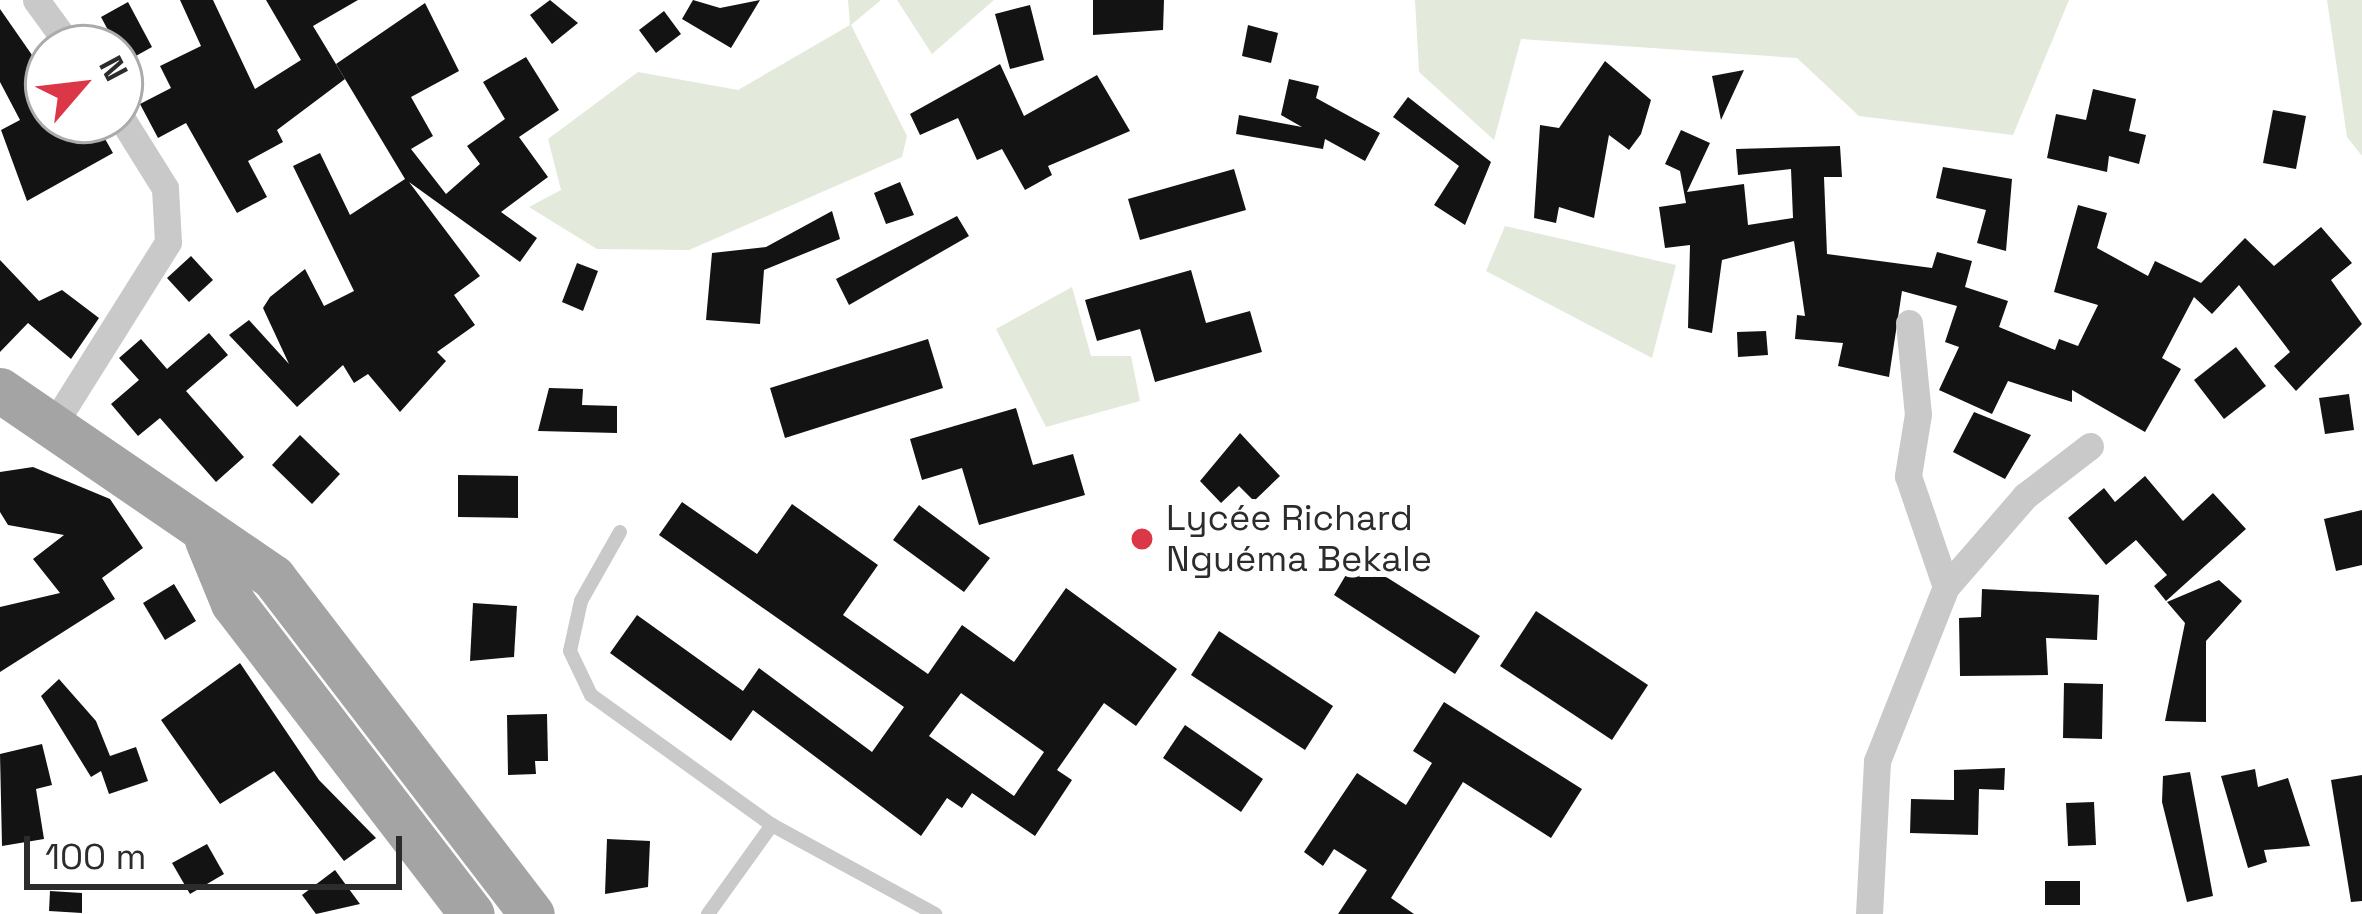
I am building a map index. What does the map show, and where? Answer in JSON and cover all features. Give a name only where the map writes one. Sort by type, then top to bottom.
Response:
[{"type":"main road","points":[[17,409],[207,540],[273,577],[532,914]]},
{"type":"main road","points":[[207,540],[233,603],[472,914]]},
{"type":"street","points":[[17,409],[168,242],[165,188],[138,144]]},
{"type":"street","points":[[1909,323],[1918,414],[1909,476],[1946,587]]},
{"type":"street","points":[[1869,914],[1877,761],[1946,587],[2025,496],[2090,446]]},
{"type":"lane","points":[[620,532],[581,602],[576,675],[772,825],[935,914]]},
{"type":"lane","points":[[708,914],[772,825]]},
{"type":"shaded area","points":[[848,0],[881,0],[851,25],[907,136],[902,157],[689,250],[597,249],[529,207],[561,190],[548,139],[638,72],[738,90],[850,25]]},
{"type":"shaded area","points":[[897,0],[994,0],[932,54]]},
{"type":"shaded area","points":[[1415,0],[2069,0],[2013,135],[1859,116],[1797,58],[1521,39],[1494,140],[1419,72]]},
{"type":"shaded area","points":[[2327,0],[2362,0],[2362,156],[2347,137]]},
{"type":"shaded area","points":[[1505,226],[1676,265],[1652,358],[1486,271]]},
{"type":"shaded area","points":[[1072,287],[1091,356],[1131,356],[1140,401],[1046,427],[996,329]]},
{"type":"building","points":[[180,0],[213,0],[255,89],[301,60],[266,0],[358,0],[313,26],[345,79],[277,130],[283,142],[248,161],[267,197],[237,213],[186,123],[158,138],[144,112],[144,102],[171,88],[160,66],[201,46]]},
{"type":"building","points":[[550,0],[578,23],[552,44],[530,15]]},
{"type":"building","points":[[693,0],[720,8],[760,0],[731,48],[682,19]]},
{"type":"building","points":[[1093,0],[1164,0],[1163,30],[1093,35]]},
{"type":"building","points":[[128,2],[140,24],[105,24],[101,17]]},
{"type":"building","points":[[425,3],[459,71],[411,97],[433,136],[411,149],[446,194],[480,164],[467,146],[505,119],[483,82],[526,57],[559,110],[519,137],[548,177],[501,212],[537,238],[520,262],[409,182],[480,276],[454,295],[475,325],[437,352],[446,361],[400,412],[368,374],[354,383],[343,365],[297,407],[229,335],[249,320],[289,364],[263,308],[270,297],[305,269],[324,306],[354,291],[293,166],[320,153],[350,215],[405,179],[336,64]]},
{"type":"building","points":[[1030,5],[1044,60],[1010,69],[995,14]]},
{"type":"building","points":[[0,9],[24,44],[24,144],[108,144],[113,153],[27,201],[1,130],[20,120],[0,82]]},
{"type":"building","points":[[664,11],[681,34],[656,53],[639,30]]},
{"type":"building","points":[[1248,25],[1278,33],[1271,63],[1242,56]]},
{"type":"building","points":[[1605,61],[1651,100],[1641,134],[1629,150],[1609,135],[1594,218],[1559,207],[1556,223],[1534,218],[1540,125],[1559,128]]},
{"type":"building","points":[[1000,64],[1024,116],[1097,75],[1130,131],[1048,166],[1052,175],[1025,190],[1002,149],[977,160],[958,118],[920,135],[910,114]]},
{"type":"building","points":[[1744,70],[1721,120],[1712,76]]},
{"type":"building","points":[[1289,79],[1319,86],[1316,98],[1380,133],[1365,161],[1325,139],[1323,149],[1236,134],[1239,115],[1302,127],[1281,115]]},
{"type":"building","points":[[2093,89],[2136,99],[2129,131],[2146,135],[2139,164],[2109,156],[2107,172],[2047,158],[2056,114],[2086,120]]},
{"type":"building","points":[[1408,97],[1491,162],[1465,225],[1434,205],[1459,166],[1393,117]]},
{"type":"building","points":[[2273,110],[2306,116],[2296,169],[2263,163]]},
{"type":"building","points":[[1681,130],[1710,143],[1687,192],[1744,184],[1748,225],[1793,218],[1791,169],[1738,175],[1736,149],[1840,146],[1842,177],[1824,177],[1827,254],[1932,268],[1937,252],[1972,261],[1965,287],[2008,301],[1999,327],[2055,350],[2059,339],[2078,346],[2098,305],[2054,292],[2078,205],[2107,213],[2097,248],[2148,276],[2155,261],[2201,283],[2245,238],[2274,266],[2321,227],[2352,263],[2331,280],[2362,324],[2296,391],[2274,366],[2290,352],[2239,285],[2212,314],[2194,297],[2162,358],[2181,369],[2145,432],[2072,390],[2072,402],[2008,381],[1992,414],[1939,390],[1959,347],[1945,342],[1957,306],[1902,291],[1889,377],[1838,366],[1843,343],[1795,339],[1797,315],[1805,316],[1794,241],[1722,260],[1712,333],[1688,328],[1690,245],[1665,248],[1659,207],[1686,203],[1680,171],[1665,164]]},
{"type":"building","points":[[1943,167],[2012,179],[2006,251],[1977,243],[1986,210],[1936,198]]},
{"type":"building","points":[[1234,169],[1246,210],[1140,240],[1128,199]]},
{"type":"building","points":[[900,182],[914,215],[886,224],[874,193]]},
{"type":"building","points":[[832,211],[840,239],[764,270],[760,324],[706,320],[712,253],[766,247]]},
{"type":"building","points":[[957,216],[969,236],[849,305],[836,279]]},
{"type":"building","points":[[191,256],[213,280],[189,302],[167,278]]},
{"type":"building","points":[[0,260],[39,301],[62,290],[99,318],[71,359],[28,323],[0,352]]},
{"type":"building","points":[[577,263],[598,271],[583,311],[562,302]]},
{"type":"building","points":[[1191,270],[1206,323],[1250,311],[1262,352],[1155,382],[1140,329],[1097,341],[1085,300]]},
{"type":"building","points":[[1766,331],[1768,355],[1738,357],[1737,332]]},
{"type":"building","points":[[209,333],[228,355],[186,391],[244,457],[216,482],[160,418],[138,436],[111,404],[139,380],[119,358],[141,339],[167,369]]},
{"type":"building","points":[[928,339],[943,388],[785,438],[770,388]]},
{"type":"building","points":[[2236,347],[2266,386],[2224,419],[2194,380]]},
{"type":"building","points":[[549,388],[583,389],[582,405],[617,406],[617,433],[538,431]]},
{"type":"building","points":[[2349,394],[2354,430],[2325,434],[2319,398]]},
{"type":"building","points":[[1016,408],[1033,465],[1073,454],[1085,495],[979,525],[962,468],[922,480],[910,439]]},
{"type":"building","points":[[1974,412],[2031,435],[2005,479],[1953,452]]},
{"type":"building","points":[[1240,433],[1280,476],[1254,501],[1239,486],[1221,503],[1200,481]]},
{"type":"building","points":[[300,435],[340,474],[312,504],[272,465]]},
{"type":"building","points":[[33,467],[110,499],[143,548],[102,578],[115,599],[0,672],[0,607],[60,593],[33,559],[64,535],[8,525],[0,512],[0,472]]},
{"type":"building","points":[[458,475],[518,476],[518,518],[458,517]]},
{"type":"building","points":[[2145,476],[2183,521],[2213,493],[2246,529],[2166,601],[2154,586],[2167,575],[2136,540],[2106,565],[2068,518],[2104,488],[2115,502]]},
{"type":"building","points":[[682,502],[757,554],[792,504],[878,565],[843,615],[928,674],[962,625],[1014,662],[1066,588],[1177,669],[1136,726],[1104,703],[1057,770],[1072,780],[1035,836],[972,793],[962,808],[947,798],[921,836],[753,710],[731,741],[610,653],[637,615],[743,691],[759,668],[872,752],[904,707],[659,535]],"holes":[[[961,693],[1044,752],[1014,796],[929,736]]]},
{"type":"building","points":[[919,505],[990,558],[964,592],[893,540]]},
{"type":"building","points":[[2362,510],[2362,565],[2336,571],[2324,519]]},
{"type":"building","points":[[1356,558],[1480,636],[1455,674],[1334,595]]},
{"type":"building","points":[[2219,580],[2242,601],[2206,641],[2206,722],[2165,721],[2185,623],[2167,602]]},
{"type":"building","points":[[174,584],[196,621],[165,640],[143,603]]},
{"type":"building","points":[[1982,589],[2099,595],[2097,640],[2046,638],[2048,675],[1960,676],[1959,618],[1981,617]]},
{"type":"building","points":[[473,603],[517,606],[514,657],[470,661]]},
{"type":"building","points":[[1536,611],[1648,685],[1612,740],[1500,666]]},
{"type":"building","points":[[1219,631],[1333,706],[1305,750],[1191,675]]},
{"type":"building","points":[[240,663],[319,780],[376,838],[344,861],[274,771],[220,804],[161,720]]},
{"type":"building","points":[[59,679],[96,721],[110,756],[136,747],[148,781],[109,794],[101,771],[91,777],[41,696]]},
{"type":"building","points":[[2064,683],[2103,684],[2102,739],[2063,738]]},
{"type":"building","points":[[1444,702],[1582,789],[1551,838],[1463,782],[1391,898],[1414,914],[1338,914],[1367,870],[1334,849],[1323,866],[1304,852],[1357,773],[1406,805],[1432,763],[1413,751]]},
{"type":"building","points":[[547,714],[548,761],[535,761],[536,774],[508,775],[507,715]]},
{"type":"building","points":[[1185,725],[1263,779],[1241,812],[1163,758]]},
{"type":"building","points":[[42,744],[52,785],[36,789],[44,839],[2,846],[0,754]]},
{"type":"building","points":[[2005,768],[2004,790],[1979,789],[1978,835],[1910,833],[1911,799],[1954,800],[1954,770]]},
{"type":"building","points":[[2255,769],[2258,787],[2288,778],[2310,846],[2264,850],[2267,862],[2248,868],[2221,776]]},
{"type":"building","points":[[2190,772],[2213,896],[2187,902],[2162,802],[2163,776]]},
{"type":"building","points":[[2362,775],[2362,901],[2351,902],[2331,780]]},
{"type":"building","points":[[2094,802],[2096,845],[2068,846],[2066,803]]},
{"type":"building","points":[[607,839],[650,841],[648,887],[605,894]]},
{"type":"building","points":[[207,844],[224,874],[190,894],[172,863]]},
{"type":"building","points":[[335,870],[360,904],[316,914],[302,895]]},
{"type":"building","points":[[2045,881],[2080,881],[2080,905],[2045,905]]},
{"type":"building","points":[[50,891],[82,893],[82,913],[49,911]]},
{"type":"place","name":"Lycée Richard Nguéma Bekale","points":[[1142,539]]}]
